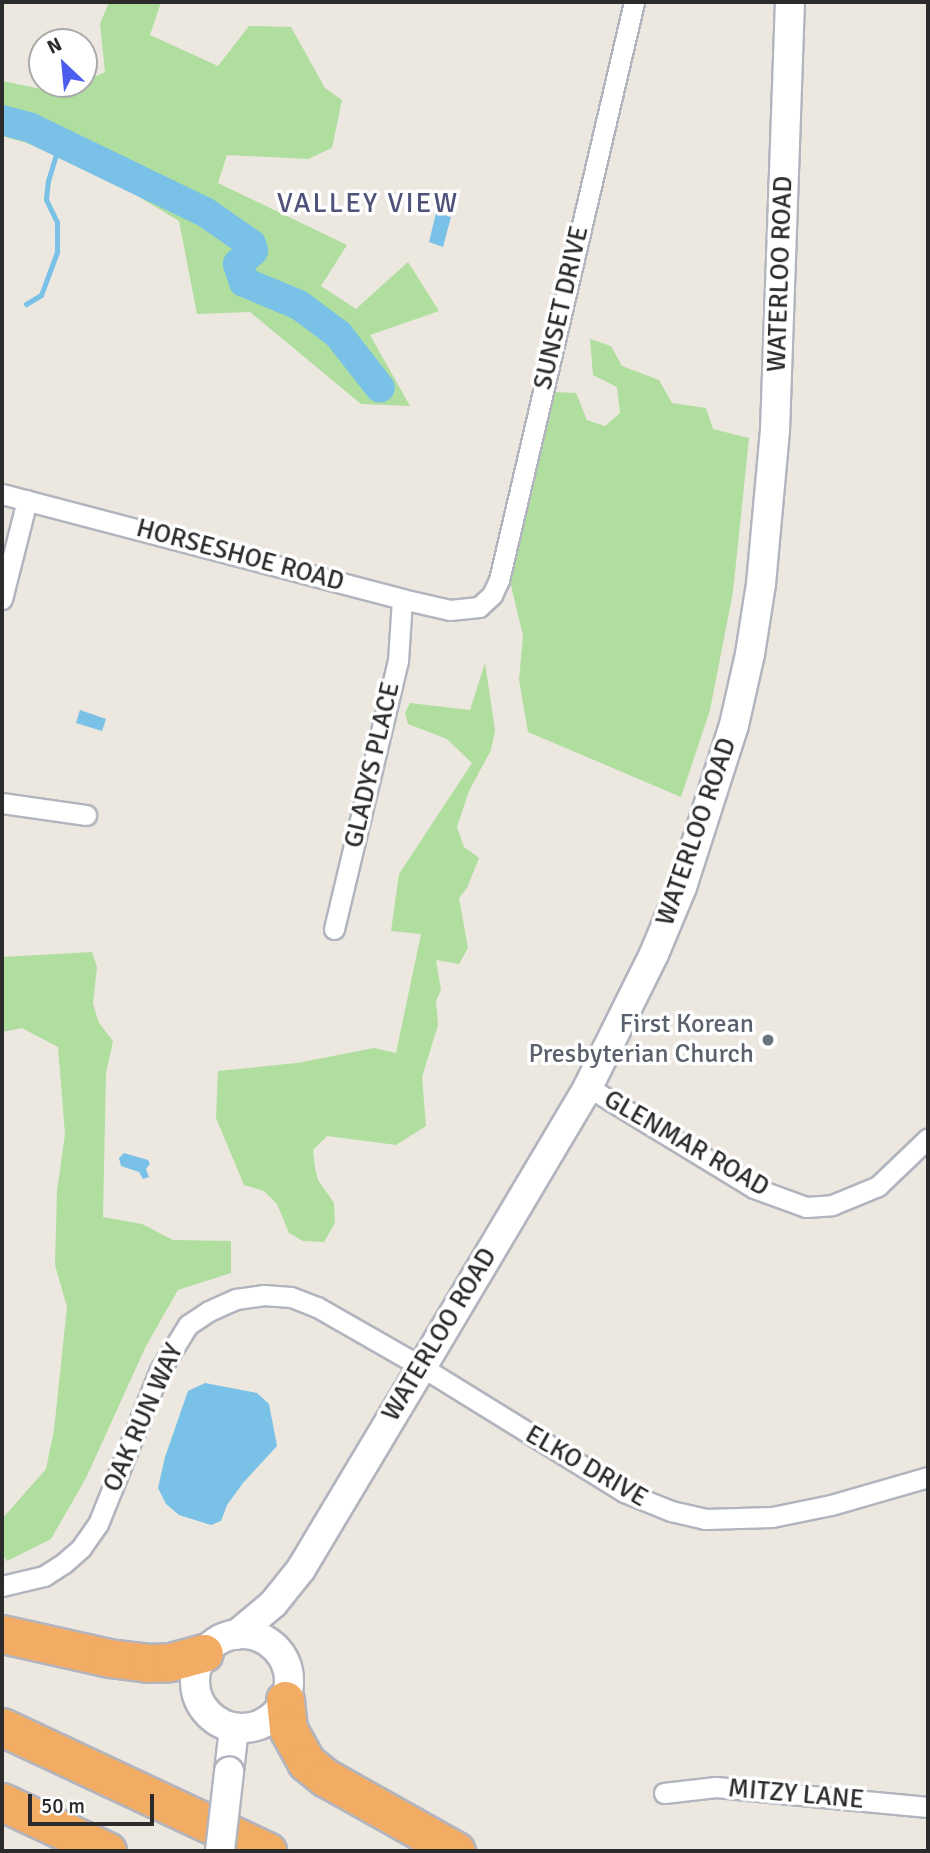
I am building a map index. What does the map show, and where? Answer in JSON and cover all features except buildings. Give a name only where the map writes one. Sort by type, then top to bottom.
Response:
[{"type":"highway","points":[[2,1634],[95,1655],[148,1662],[170,1662],[204,1653]]},
{"type":"highway","points":[[285,1700],[288,1730],[306,1762],[326,1778],[456,1851]]},
{"type":"highway","points":[[2,1727],[267,1851]]},
{"type":"highway","points":[[2,1802],[107,1851]]},
{"type":"main road","name":"WATERLOO ROAD","points":[[236,1635],[273,1604],[301,1569],[422,1367],[587,1087],[654,954],[682,887],[734,725],[750,654],[761,584],[775,430],[790,2]]},
{"type":"main road","name":"WATERLOO ROAD","points":[[282,1658],[284,1617],[301,1569]]},
{"type":"main road","points":[[236,1635],[264,1639],[282,1658],[289,1684],[285,1700],[277,1713],[264,1723],[250,1728],[234,1728],[210,1716],[198,1699],[195,1679],[204,1653],[218,1642],[236,1635]]},
{"type":"main road","points":[[220,1851],[234,1728]]},
{"type":"street","name":"SUNSET DRIVE","points":[[479,607],[492,595],[499,580],[634,2]]},
{"type":"street","name":"HORSESHOE ROAD","points":[[2,494],[402,599],[450,610],[479,607]]},
{"type":"street","points":[[2,599],[27,500]]},
{"type":"street","name":"GLADYS PLACE","points":[[334,929],[398,661],[402,599]]},
{"type":"street","points":[[2,803],[86,816]]},
{"type":"street","name":"GLENMAR ROAD","points":[[587,1087],[754,1188],[806,1207],[832,1205],[878,1186],[928,1138]]},
{"type":"street","name":"OAK RUN WAY","points":[[2,1586],[44,1576],[81,1548],[98,1524],[160,1370],[174,1342],[188,1325],[209,1311],[236,1299],[263,1295],[291,1297],[317,1307],[422,1367]]},
{"type":"street","name":"ELKO DRIVE","points":[[422,1367],[640,1501],[694,1516],[737,1520],[772,1517],[831,1505],[928,1477]]},
{"type":"street","name":"MITZY LANE","points":[[664,1793],[716,1787],[928,1807]]},
{"type":"green space","points":[[109,2],[161,2],[150,35],[218,66],[249,26],[291,27],[325,88],[342,100],[332,148],[308,159],[227,155],[218,183],[347,245],[321,286],[356,309],[408,262],[439,311],[370,335],[410,406],[361,404],[250,312],[197,314],[179,221],[69,155],[2,136],[2,81],[28,86],[28,98],[98,98],[98,75],[105,72],[100,24]]},
{"type":"green space","points":[[590,339],[611,346],[622,366],[659,380],[672,403],[706,408],[713,429],[749,438],[733,592],[710,710],[681,797],[528,732],[519,680],[523,636],[510,581],[553,392],[576,393],[587,420],[605,426],[620,413],[617,387],[593,375]]},
{"type":"green space","points":[[485,663],[495,730],[491,750],[469,791],[457,827],[464,847],[479,858],[467,888],[459,898],[468,948],[459,964],[436,960],[441,990],[436,1001],[438,1025],[422,1077],[426,1126],[396,1145],[327,1136],[313,1150],[318,1180],[334,1203],[335,1223],[324,1242],[303,1241],[289,1233],[277,1204],[264,1191],[244,1185],[216,1118],[218,1071],[297,1063],[374,1048],[396,1053],[421,934],[391,931],[399,874],[472,763],[447,739],[408,724],[405,713],[410,703],[470,710]]},
{"type":"green space","points":[[92,952],[97,967],[93,1004],[99,1023],[113,1041],[106,1073],[103,1217],[142,1224],[173,1240],[231,1241],[231,1273],[178,1290],[146,1346],[86,1478],[51,1539],[7,1561],[2,1554],[2,1519],[46,1469],[54,1430],[67,1307],[55,1265],[57,1191],[65,1134],[58,1047],[22,1028],[2,1032],[2,957]]},
{"type":"water","points":[[436,213],[451,217],[443,247],[429,242]]},
{"type":"water","points":[[80,710],[106,719],[102,731],[76,723]]},
{"type":"water","points":[[124,1153],[148,1160],[150,1164],[146,1169],[149,1177],[143,1179],[139,1172],[121,1166],[119,1158]]},
{"type":"water","points":[[205,1383],[257,1393],[269,1404],[277,1446],[243,1483],[227,1505],[221,1521],[211,1525],[179,1515],[166,1504],[158,1488],[165,1457],[188,1391]]},
{"type":"waterway","points":[[2,120],[31,128],[205,212],[251,244],[253,251],[238,264],[244,282],[299,305],[338,334],[380,388]]},
{"type":"waterway","points":[[26,304],[41,295],[57,252],[57,222],[46,199],[48,181],[60,141]]},
{"type":"place","name":"First Korean Presbyterian Church","points":[[768,1040]]},
{"type":"district","name":"VALLEY VIEW","points":[[368,203]]}]
